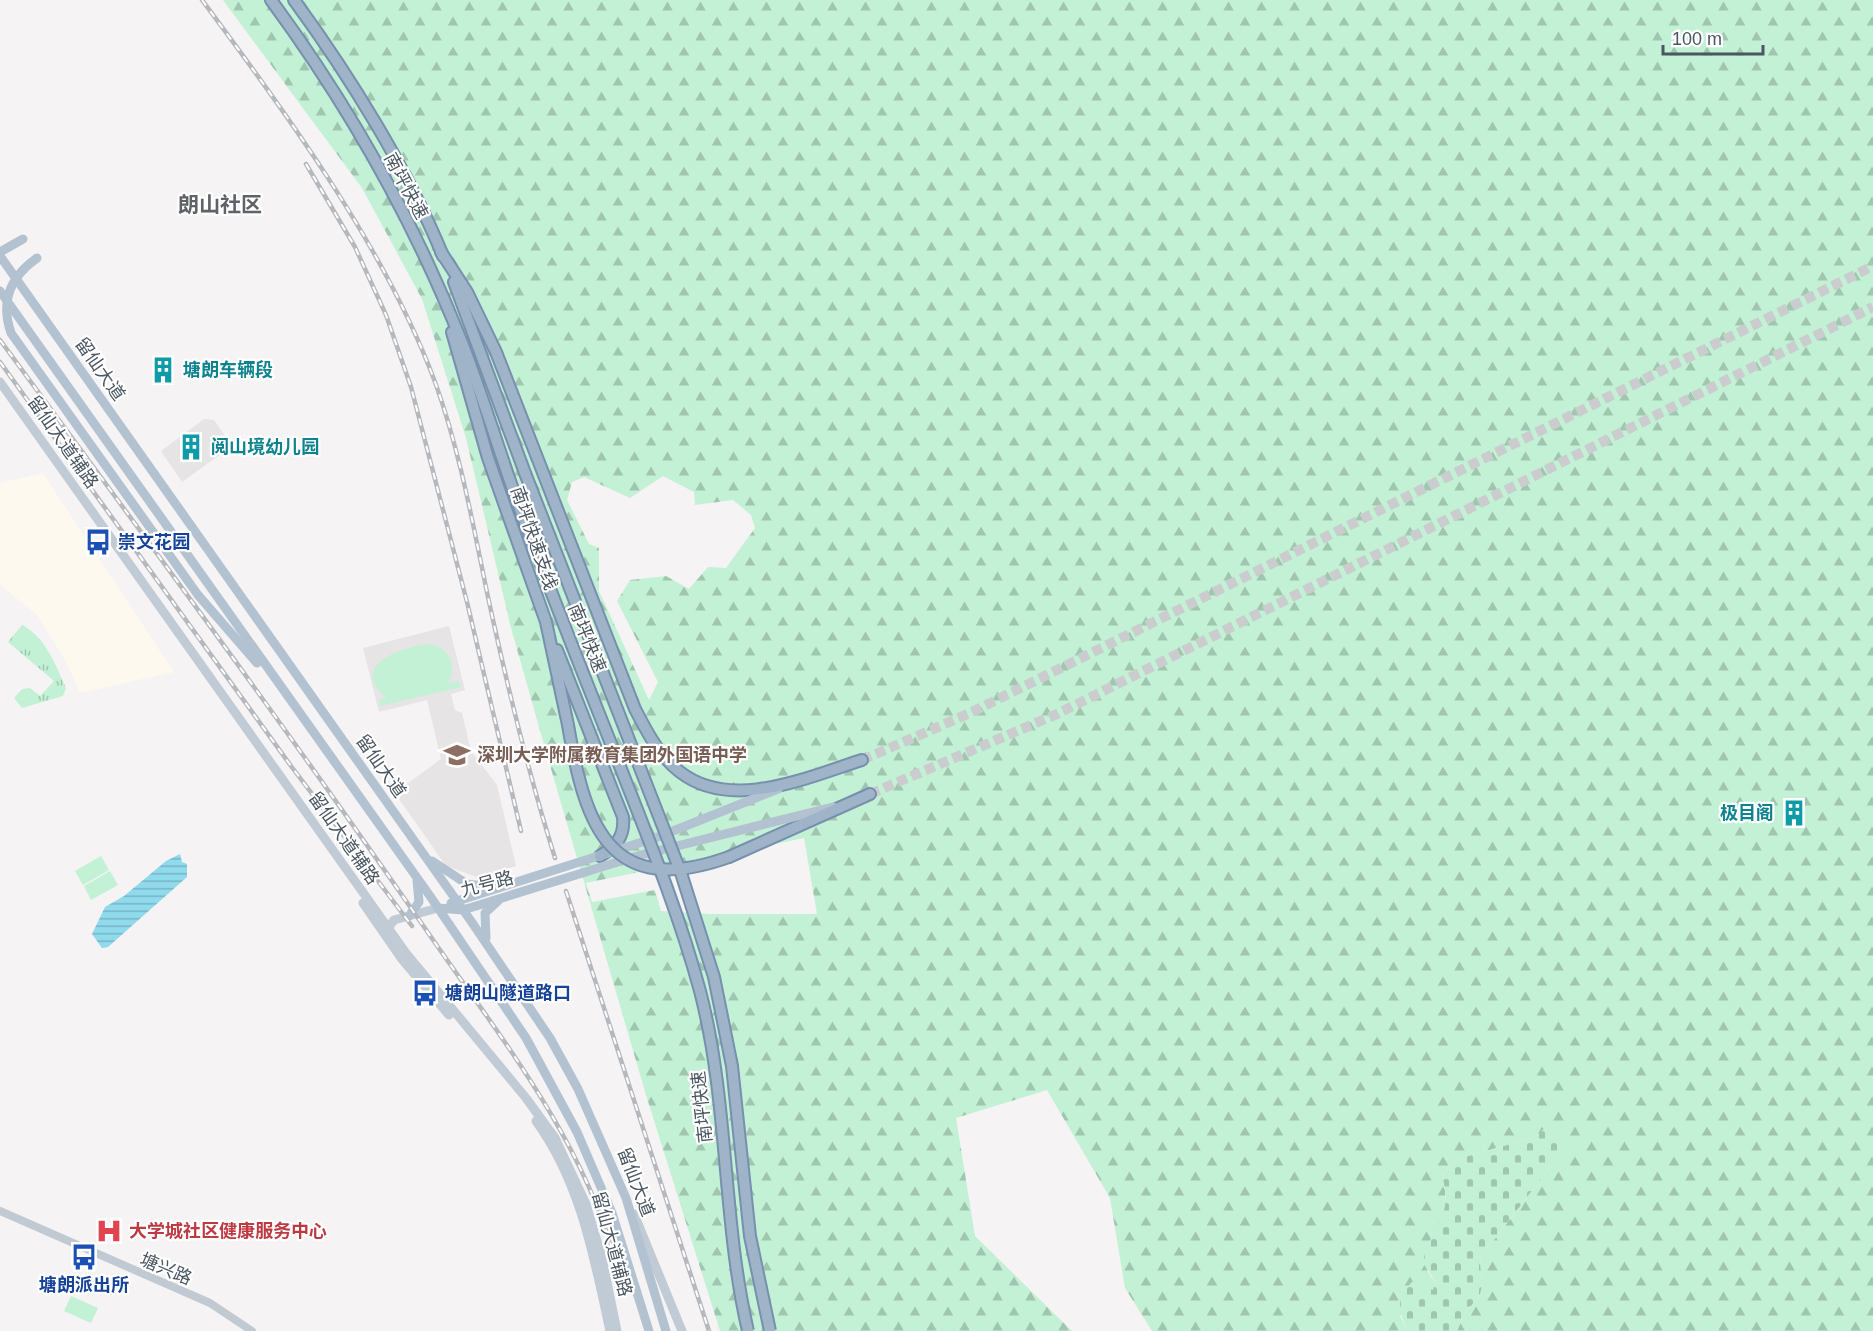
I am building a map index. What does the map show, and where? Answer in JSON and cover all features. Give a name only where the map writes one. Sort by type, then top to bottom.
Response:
[{"type":"highway","name":"南坪快速","points":[[272,0],[323,75],[376,162],[435,280],[467,354],[538,558],[656,858],[700,991],[717,1075],[730,1230],[748,1331]]},
{"type":"highway","name":"南坪快速","points":[[294,0],[350,84],[401,170],[441,252],[681,873],[714,977],[732,1066],[750,1236],[770,1331]]},
{"type":"highway","name":"南坪快速支线","points":[[441,252],[467,292],[496,352],[635,708],[648,735],[663,755],[680,773],[700,783],[722,789],[744,789],[794,782],[862,760]]},
{"type":"highway","name":"南坪快速支线","points":[[435,280],[488,458],[546,622],[578,781],[586,808],[597,830],[615,849],[643,865],[668,870],[697,867],[729,857],[838,806],[870,794]]},
{"type":"highway","points":[[546,622],[622,817],[624,827],[618,843],[600,856]]},
{"type":"main road","points":[[0,254],[23,239]]},
{"type":"main road","name":"留仙大道","points":[[0,254],[463,910],[549,1038],[578,1089],[626,1198],[666,1331]]},
{"type":"main road","points":[[37,258],[18,273],[7,294],[5,313],[11,333],[213,613],[293,704]]},
{"type":"main road","name":"留仙大道","points":[[0,291],[416,875],[526,1038],[577,1132],[612,1213],[649,1331]]},
{"type":"main road","name":"留仙大道辅路","points":[[0,382],[388,927],[526,1098],[559,1145],[579,1188],[593,1228],[602,1258],[617,1331]]},
{"type":"main road","name":"留仙大道辅路","points":[[0,392],[397,952],[541,1129],[557,1155],[581,1210],[610,1331]]},
{"type":"main road","name":"九号路","points":[[438,908],[463,910],[508,890],[658,837],[794,782]]},
{"type":"main road","name":"九号路","points":[[438,908],[456,901],[508,890],[838,806]]},
{"type":"main road","points":[[417,845],[442,870],[468,884],[508,890]]},
{"type":"main road","points":[[409,916],[416,908],[420,893],[416,875]]},
{"type":"main road","points":[[490,949],[484,931],[485,913],[508,890]]},
{"type":"main road","points":[[388,927],[394,920],[438,908]]},
{"type":"main road","name":"留仙大道辅路","points":[[626,1198],[653,1256],[682,1331]]},
{"type":"street","name":"塘兴路","points":[[0,1211],[210,1303],[252,1331]]},
{"type":"shaded area","points":[[204,419],[214,420],[232,446],[182,482],[161,451]]},
{"type":"shaded area","points":[[43,473],[174,672],[80,693],[64,658],[37,615],[0,585],[0,483]]},
{"type":"shaded area","name":"深圳大学附属教育集团外国语中学","points":[[449,626],[465,690],[451,694],[455,710],[462,713],[471,751],[497,785],[516,866],[479,878],[446,866],[399,799],[407,784],[441,759],[427,700],[379,712],[363,648]]},
{"type":"green space","points":[[223,0],[1873,0],[1873,1331],[1457,1331],[1468,1309],[1480,1294],[1482,1287],[1481,1256],[1551,1166],[1532,1138],[1454,1160],[1442,1176],[1445,1211],[1442,1222],[1430,1244],[1426,1259],[1426,1266],[1435,1281],[1433,1291],[1400,1316],[1408,1331],[1152,1331],[1125,1288],[1110,1198],[1047,1090],[956,1118],[975,1236],[1072,1331],[720,1331],[646,1095],[547,755],[511,628],[466,438],[422,299],[362,188]],"holes":[[[663,476],[694,492],[695,505],[733,500],[751,515],[755,528],[726,568],[708,567],[689,589],[666,576],[630,580],[617,601],[658,682],[649,700],[599,591],[599,548],[589,544],[567,500],[572,482],[584,477],[630,498]],[[804,838],[817,914],[711,914],[661,911],[655,890],[592,902],[586,883]]]},
{"type":"green space","points":[[22,625],[44,644],[66,688],[63,696],[22,708],[14,698],[22,689],[30,688],[40,696],[54,681],[8,642]]},
{"type":"green space","points":[[427,644],[446,652],[452,663],[448,683],[459,681],[461,687],[380,706],[379,700],[387,698],[376,686],[373,676],[375,667],[392,654]]},
{"type":"green space","points":[[101,856],[109,870],[83,885],[75,871]]},
{"type":"green space","points":[[110,871],[118,885],[91,900],[84,886]]},
{"type":"green space","points":[[1544,1129],[1560,1135],[1565,1146],[1559,1162],[1551,1166],[1484,1251],[1480,1262],[1482,1287],[1480,1294],[1468,1309],[1457,1331],[1408,1331],[1400,1310],[1404,1292],[1414,1280],[1433,1290],[1435,1281],[1423,1263],[1430,1240],[1443,1213],[1445,1191],[1442,1176],[1454,1160],[1532,1138]]},
{"type":"green space","points":[[71,1296],[98,1308],[91,1323],[64,1311]]},
{"type":"water","points":[[180,854],[182,862],[187,864],[187,877],[108,947],[102,948],[92,934],[105,907],[124,896],[166,861]]},
{"type":"tunnel","points":[[862,760],[970,713],[1873,266]]},
{"type":"tunnel","points":[[870,794],[1057,714],[1873,307]]},
{"type":"railway","points":[[202,0],[300,136],[362,232],[414,332],[435,382],[459,461],[510,696],[555,858]]},
{"type":"railway","points":[[306,164],[355,247],[386,315],[411,387],[467,602],[521,831]]},
{"type":"railway","points":[[0,340],[265,702],[531,1081],[579,1166],[599,1210],[614,1256]]},
{"type":"railway","points":[[0,362],[291,766],[412,926]]},
{"type":"railway","points":[[566,891],[709,1331]]},
{"type":"place","name":"塘朗车辆段","points":[[163,370]]},
{"type":"place","name":"阅山境幼儿园","points":[[191,447]]},
{"type":"place","name":"崇文花园","points":[[98,542]]},
{"type":"place","name":"深圳大学附属教育集团外国语中学","points":[[457,755]]},
{"type":"place","name":"极目阁","points":[[1794,813]]},
{"type":"place","name":"塘朗山隧道路口","points":[[425,993]]},
{"type":"place","name":"大学城社区健康服务中心","points":[[109,1231]]},
{"type":"place","name":"塘朗派出所","points":[[84,1257]]},
{"type":"district","name":"朗山社区","points":[[220,205]]}]
